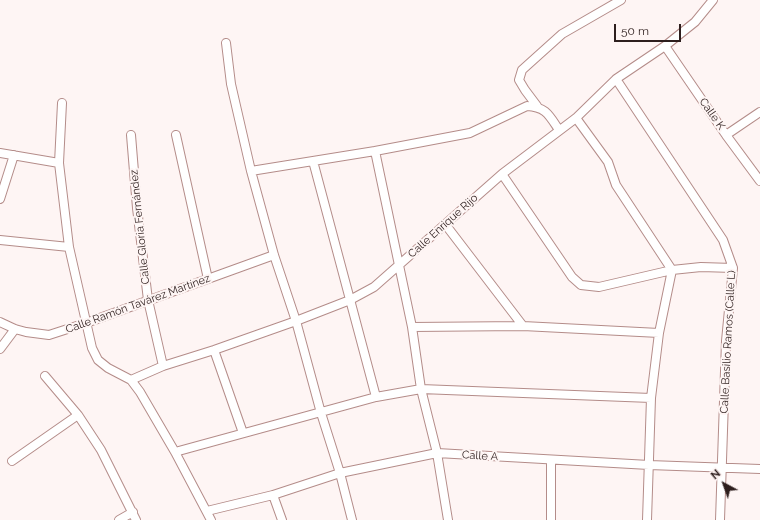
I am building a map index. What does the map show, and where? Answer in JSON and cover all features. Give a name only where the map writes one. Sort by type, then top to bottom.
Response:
[{"type":"street","points":[[558,130],[548,114],[537,106],[519,80],[522,70],[562,34],[621,0]]},
{"type":"street","name":"Calle Enrique Rijo","points":[[131,380],[163,366],[296,321],[350,300],[374,287],[502,174],[558,130],[576,118],[616,79],[665,46],[695,22],[713,0]]},
{"type":"street","points":[[226,43],[231,84],[250,171],[274,255],[296,321],[352,520]]},
{"type":"street","name":"Calle K","points":[[665,46],[726,135],[760,181]]},
{"type":"street","name":"Calle Basilio Ramos (Calle L)","points":[[616,79],[723,240],[733,268],[726,341],[720,520]]},
{"type":"street","points":[[62,103],[59,163],[69,247],[92,348],[98,360],[108,368],[131,380],[140,392],[175,452],[211,520]]},
{"type":"street","points":[[250,171],[312,162],[470,133],[527,106],[537,106]]},
{"type":"street","points":[[726,135],[760,112]]},
{"type":"street","points":[[576,118],[608,162],[616,185],[672,270],[658,333],[651,398],[647,520]]},
{"type":"street","name":"Calle Gloria Fernández","points":[[131,135],[137,208],[148,300],[163,366]]},
{"type":"street","points":[[176,135],[208,279]]},
{"type":"street","points":[[375,151],[412,327],[421,389],[437,453],[448,520]]},
{"type":"street","points":[[0,153],[59,163]]},
{"type":"street","points":[[0,199],[14,155]]},
{"type":"street","points":[[312,162],[376,397]]},
{"type":"street","points":[[502,174],[572,277],[581,285],[599,288],[672,270],[701,267],[733,268]]},
{"type":"street","points":[[445,224],[523,326]]},
{"type":"street","points":[[0,240],[69,247]]},
{"type":"street","name":"Calle Ramón Tavárez Martínez","points":[[0,322],[15,329],[49,335],[274,255]]},
{"type":"street","points":[[412,327],[523,326],[658,333]]},
{"type":"street","points":[[0,349],[15,329]]},
{"type":"street","points":[[214,350],[244,434]]},
{"type":"street","points":[[45,376],[78,415],[101,450],[134,516],[120,520]]},
{"type":"street","points":[[175,452],[376,397],[421,389],[651,398]]},
{"type":"street","points":[[12,461],[78,415]]},
{"type":"street","name":"Calle A","points":[[207,511],[273,495],[340,473],[437,453],[649,465],[760,469]]},
{"type":"street","points":[[551,460],[551,520]]},
{"type":"street","points":[[273,495],[282,520]]}]
